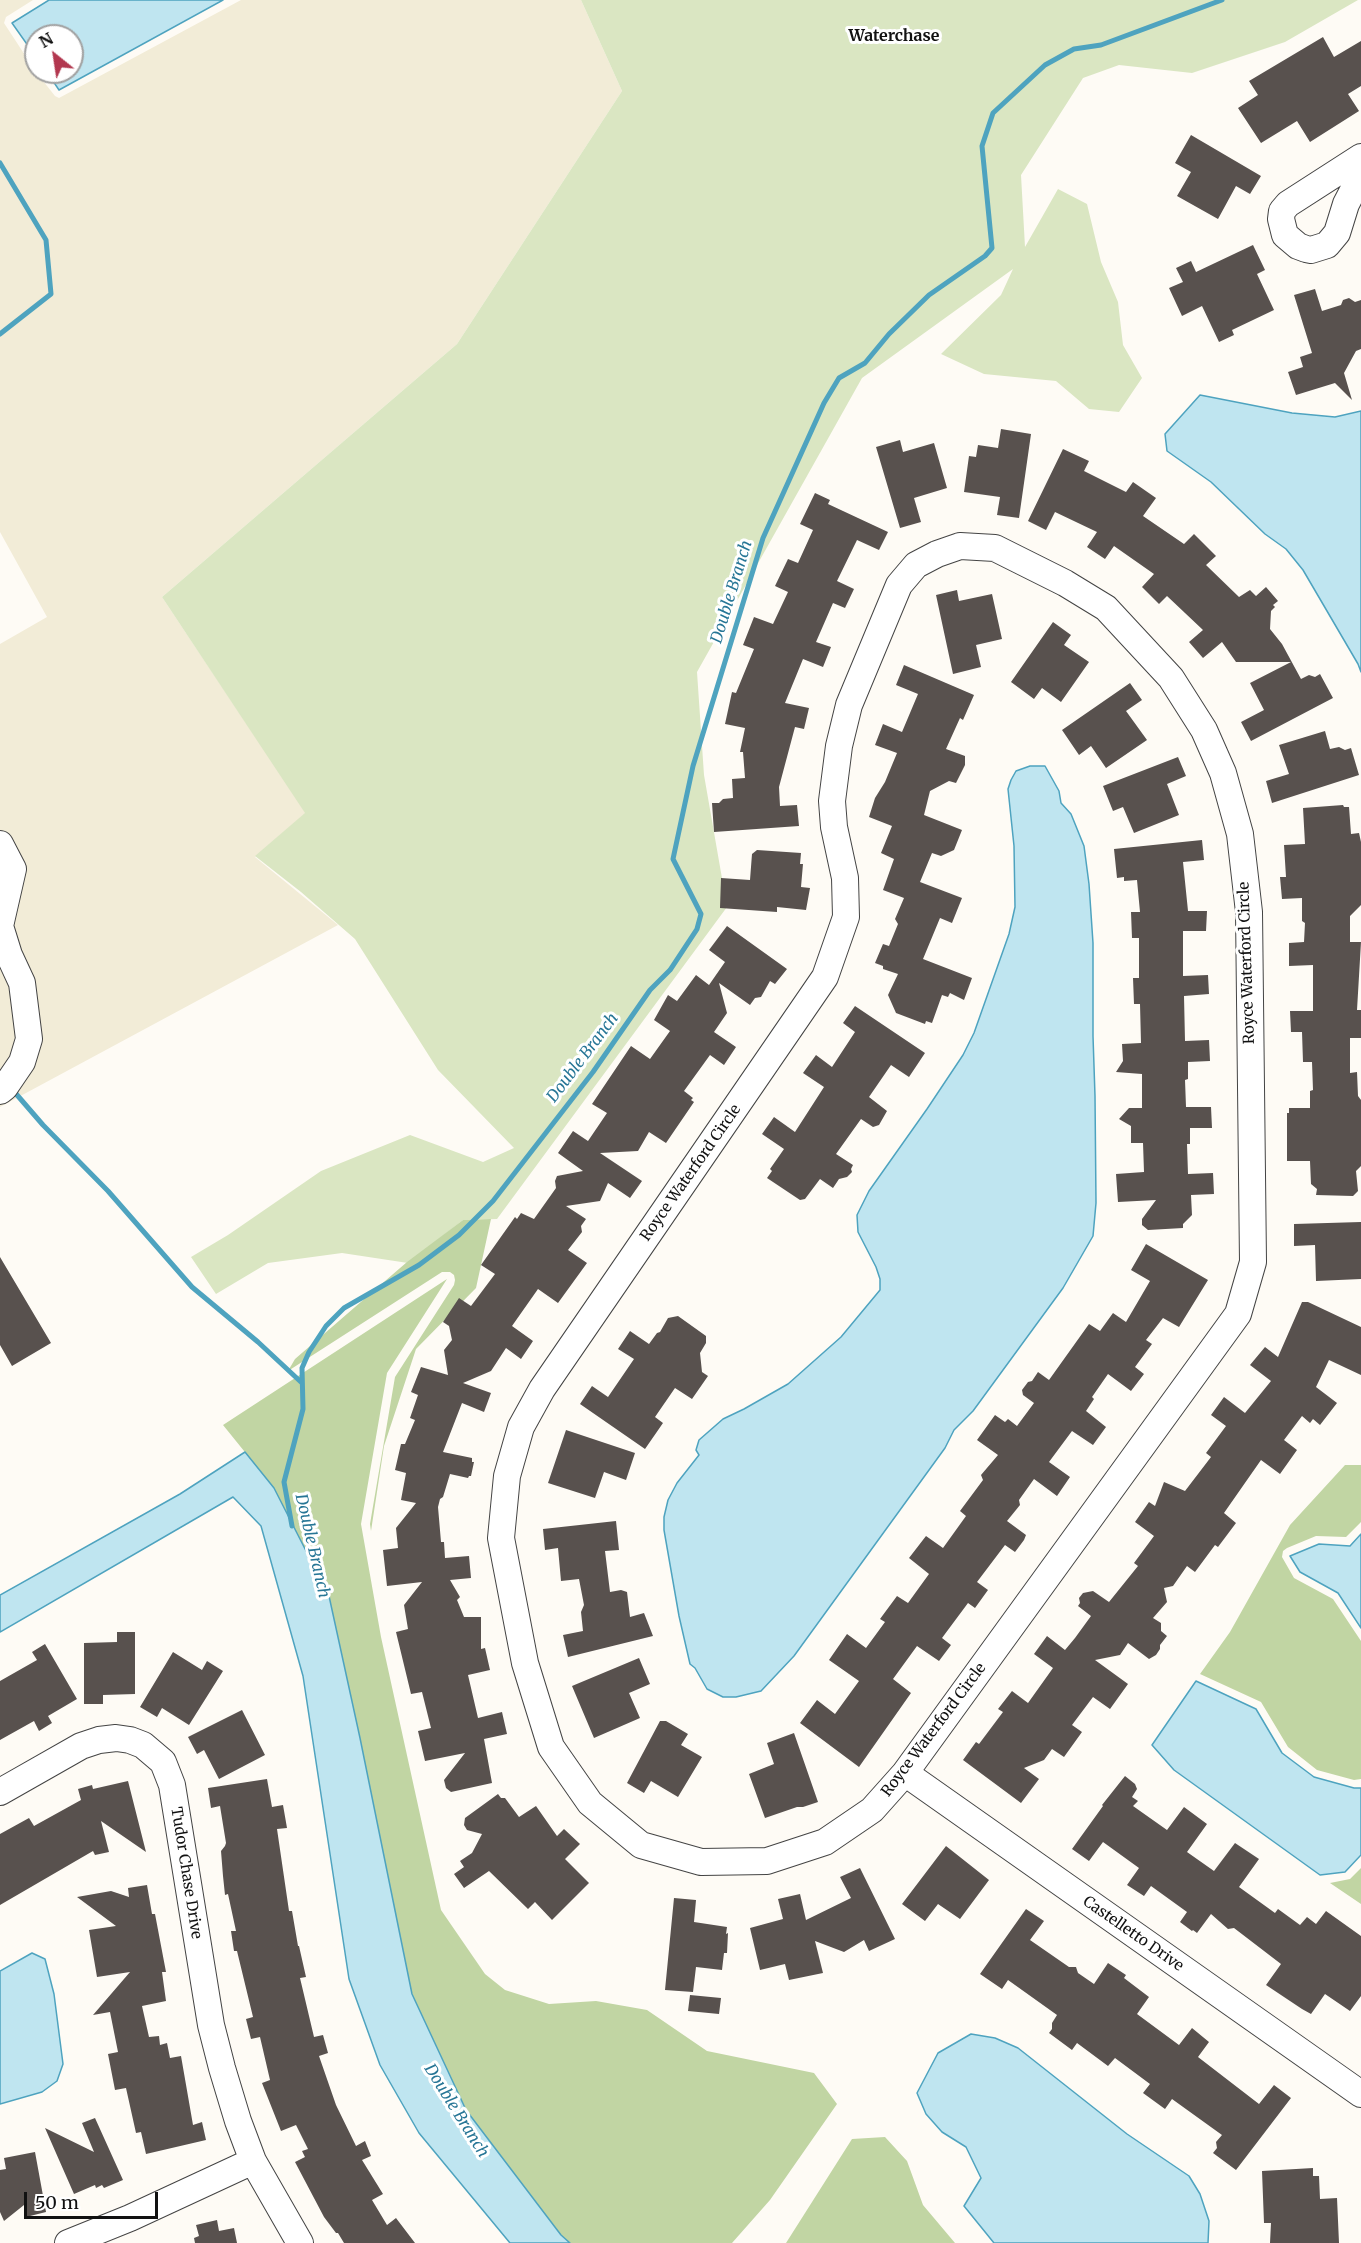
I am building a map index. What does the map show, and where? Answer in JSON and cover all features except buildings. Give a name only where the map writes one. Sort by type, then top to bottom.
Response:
[{"type":"street","points":[[1361,157],[1288,204],[1282,212],[1281,219],[1285,235],[1298,246],[1306,249],[1311,250],[1327,244],[1337,233],[1346,204],[1361,176]]},
{"type":"street","name":"Royce Waterford Circle","points":[[960,546],[995,548],[1065,583],[1106,608],[1171,678],[1204,730],[1223,773],[1240,834],[1249,912],[1253,1262],[1238,1314],[905,1773],[872,1810],[825,1842],[767,1861],[701,1862],[641,1845],[590,1803],[551,1747],[525,1663],[501,1538],[507,1476],[522,1427],[542,1389],[825,977],[846,917],[844,878],[834,827],[832,801],[839,746],[849,705],[899,585],[916,565],[937,554],[960,546]]},
{"type":"street","points":[[0,844],[13,869],[0,926],[21,983],[27,1010],[29,1039],[22,1062],[0,1091]]},
{"type":"street","name":"Tudor Chase Drive","points":[[0,1792],[81,1746],[99,1740],[116,1738],[130,1740],[143,1745],[163,1762],[172,1785],[211,2025],[222,2068],[238,2121],[254,2161],[300,2243]]},
{"type":"street","name":"Castelletto Drive","points":[[905,1773],[1361,2094]]},
{"type":"street","points":[[68,2243],[254,2161]]},
{"type":"shaded area","points":[[0,0],[33,0],[6,17],[4,23],[24,54],[24,84],[46,84],[59,98],[241,0],[581,0],[622,91],[457,344],[162,597],[306,813],[255,857],[338,925],[0,1107],[0,644],[47,617],[0,532]]},
{"type":"green space","points":[[581,0],[1358,0],[1285,42],[1192,73],[1119,65],[1083,78],[1021,175],[1025,247],[1058,189],[1087,204],[1101,262],[1118,302],[1123,345],[1142,378],[1119,412],[1089,409],[1056,381],[984,374],[941,354],[1001,295],[1013,269],[862,378],[697,672],[704,775],[727,907],[497,1219],[463,1220],[408,1263],[342,1253],[268,1263],[216,1294],[191,1257],[228,1235],[321,1171],[410,1135],[483,1162],[514,1148],[438,1070],[355,939],[255,856],[305,813],[162,597],[457,344],[622,91]]},
{"type":"green space","points":[[491,1219],[476,1288],[416,1349],[384,1446],[371,1531],[370,1524],[395,1377],[454,1285],[454,1275],[450,1272],[442,1272],[288,1371],[295,1359],[407,1262],[463,1220]]},
{"type":"green space","points":[[447,1279],[387,1373],[361,1524],[381,1637],[441,1910],[485,1974],[505,1990],[549,2004],[596,2001],[647,2010],[707,2051],[814,2073],[837,2104],[770,2200],[732,2243],[570,2243],[561,2235],[466,2110],[412,1994],[360,1738],[274,1488],[223,1425]]},
{"type":"green space","points":[[1345,1465],[1361,1465],[1361,1522],[1346,1537],[1316,1536],[1287,1548],[1283,1551],[1282,1557],[1294,1578],[1333,1599],[1361,1641],[1361,1779],[1354,1780],[1317,1770],[1288,1747],[1261,1702],[1200,1674],[1230,1632],[1290,1525]]},
{"type":"green space","points":[[1361,1868],[1361,1904],[1330,1883],[1350,1879]]},
{"type":"green space","points":[[885,2137],[907,2161],[923,2205],[955,2243],[786,2243],[852,2139]]},
{"type":"water","points":[[49,0],[223,0],[84,76],[84,24],[24,24],[24,40],[12,23]]},
{"type":"water","points":[[55,84],[70,84],[59,90]]},
{"type":"water","points":[[1200,395],[1292,413],[1335,417],[1361,411],[1361,672],[1303,570],[1286,549],[1265,534],[1211,482],[1167,451],[1165,434]]},
{"type":"water","points":[[1030,766],[1045,766],[1059,791],[1061,803],[1071,814],[1084,846],[1093,943],[1096,1203],[1093,1236],[1063,1288],[973,1411],[954,1430],[945,1448],[794,1656],[761,1691],[736,1697],[723,1697],[707,1689],[695,1668],[690,1664],[664,1530],[668,1500],[677,1483],[699,1455],[696,1450],[699,1440],[723,1419],[788,1384],[841,1337],[880,1290],[880,1279],[876,1267],[858,1232],[857,1215],[869,1191],[963,1055],[974,1033],[1009,934],[1015,907],[1014,846],[1008,789],[1016,771]]},
{"type":"water","points":[[245,1452],[274,1488],[329,1596],[412,1994],[466,2110],[561,2235],[570,2243],[510,2243],[419,2133],[380,2065],[349,1979],[303,1676],[261,1526],[233,1497],[0,1632],[0,1595],[180,1494]]},
{"type":"water","points":[[1361,1534],[1361,1628],[1338,1593],[1300,1572],[1290,1556],[1319,1544],[1350,1546]]},
{"type":"water","points":[[1196,1681],[1256,1709],[1282,1753],[1314,1777],[1361,1788],[1361,1855],[1345,1872],[1320,1875],[1174,1770],[1152,1745]]},
{"type":"water","points":[[32,1953],[45,1959],[54,1994],[63,2064],[57,2081],[42,2092],[0,2104],[0,1971]]},
{"type":"water","points":[[971,2034],[995,2038],[1018,2048],[1127,2134],[1189,2176],[1200,2194],[1209,2221],[1208,2243],[994,2243],[964,2206],[981,2178],[966,2147],[942,2132],[926,2114],[917,2093],[938,2053]]},
{"type":"waterway","name":"Double Branch","points":[[292,1526],[284,1482],[303,1409],[302,1368],[309,1352],[326,1326],[344,1308],[419,1265],[459,1235],[493,1201],[593,1072],[650,990],[670,970],[697,929],[701,914],[673,859],[693,766],[763,538],[824,403],[839,378],[865,363],[889,334],[929,295],[985,256],[992,248],[982,146],[993,113],[1045,65],[1074,49],[1101,45],[1222,0]]},
{"type":"waterway","points":[[0,163],[46,240],[51,294],[0,334]]},
{"type":"waterway","points":[[11,1088],[43,1125],[108,1191],[192,1287],[258,1342],[302,1383]]},
{"type":"district","name":"Waterchase","points":[[894,36]]}]
